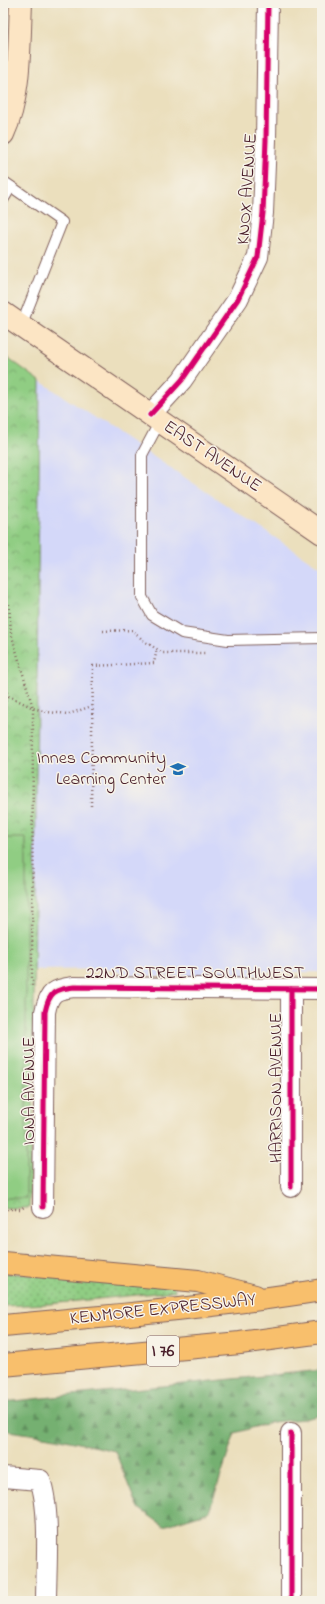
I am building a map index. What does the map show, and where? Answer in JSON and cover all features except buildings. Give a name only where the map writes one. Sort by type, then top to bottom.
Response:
[{"type":"highway","points":[[3,1263],[198,1281],[266,1299]]},
{"type":"highway","name":"KENMORE EXPRESSWAY","points":[[3,1326],[266,1299],[322,1290]]},
{"type":"highway","name":"I 76","points":[[3,1365],[240,1343],[322,1332]]},
{"type":"main road","points":[[3,134],[11,107],[18,70],[21,3]]},
{"type":"main road","name":"EAST AVENUE","points":[[3,313],[322,533]]},
{"type":"street","name":"KNOX AVENUE","points":[[155,418],[238,299],[258,257],[263,213],[266,140],[268,3]]},
{"type":"street","name":"IONA AVENUE","points":[[34,1206],[45,1012],[48,999],[54,992],[61,988],[68,988]]},
{"type":"street","name":"22ND STREET SOUTHWEST","points":[[68,988],[322,989]]},
{"type":"street","name":"HARRISON AVENUE","points":[[291,989],[291,1187]]},
{"type":"street","points":[[290,1601],[291,1433]]},
{"type":"street","points":[[3,1477],[40,1480],[44,1492],[46,1529],[46,1601]]},
{"type":"lane","points":[[3,200],[7,184],[62,222],[21,326]]},
{"type":"lane","points":[[155,418],[142,455],[142,597],[152,615],[182,633],[228,640],[322,638]]},
{"type":"path","points":[[9,604],[11,633],[33,708],[32,994]]},
{"type":"path","points":[[91,806],[93,666],[154,663],[157,649]]},
{"type":"path","points":[[3,685],[9,696],[33,708],[48,712],[70,714],[92,706]]},
{"type":"path","points":[[3,704],[9,696]]},
{"type":"path","points":[[3,1209],[21,1209],[34,1206]]},
{"type":"shaded area","name":"Innes Community Learning Center","points":[[40,381],[322,569],[322,972],[264,972],[246,979],[127,975],[111,969],[32,970]]},
{"type":"green space","points":[[3,354],[40,381],[33,1110],[29,1208],[3,1208]]},
{"type":"green space","points":[[3,838],[26,838],[26,1198],[3,1198]]},
{"type":"green space","points":[[3,1273],[174,1284],[175,1291],[49,1304],[3,1306]]},
{"type":"green space","points":[[322,1370],[322,1415],[304,1419],[272,1422],[235,1433],[209,1512],[164,1526],[137,1507],[115,1451],[56,1438],[3,1430],[3,1402]]},
{"type":"cycle path","points":[[150,415],[182,380],[238,299],[258,257],[263,213],[266,140],[268,3]]},
{"type":"cycle path","points":[[43,1207],[45,1012],[49,1000],[54,993],[62,989],[74,987],[322,989]]},
{"type":"cycle path","points":[[291,989],[291,1187]]},
{"type":"cycle path","points":[[291,1433],[291,1601]]},
{"type":"place","name":"Innes Community Learning Center","points":[[178,769]]}]
